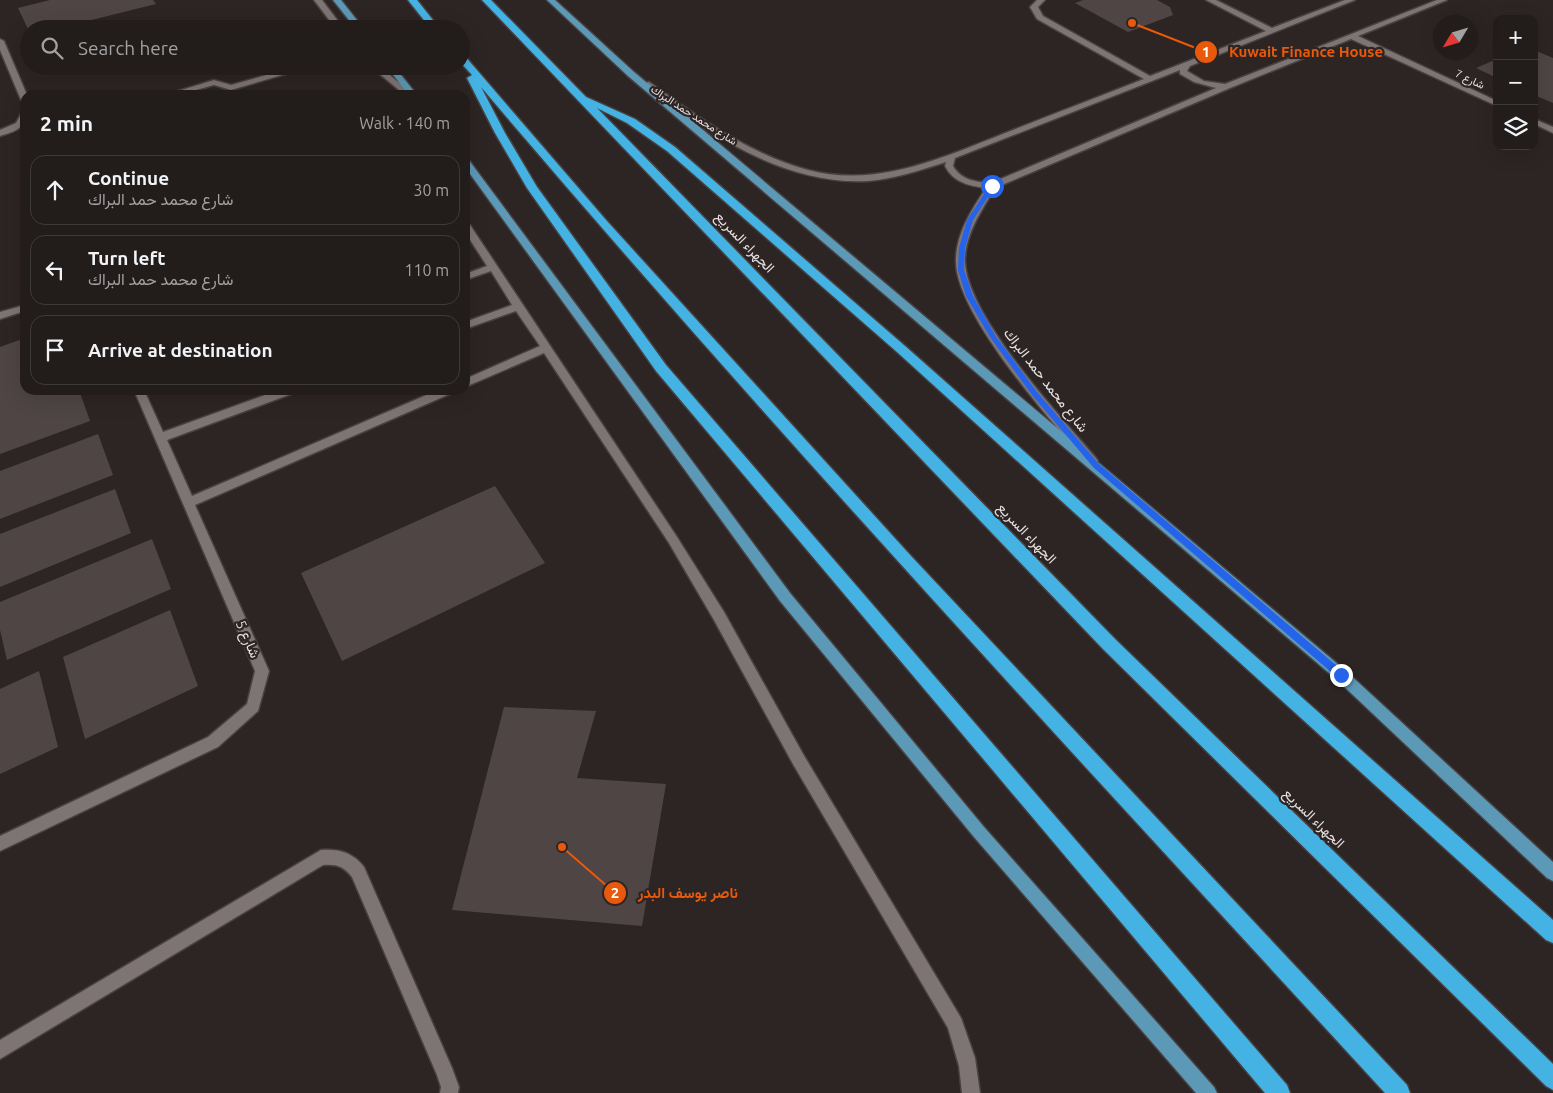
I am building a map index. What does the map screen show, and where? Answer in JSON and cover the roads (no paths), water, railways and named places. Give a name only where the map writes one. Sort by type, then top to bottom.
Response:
[{"type":"highway","points":[[412,0],[429,20]]},
{"type":"highway","name":"الجهراء السريع","points":[[486,0],[1109,644],[1553,1079]]},
{"type":"highway","points":[[470,67],[602,222],[1027,692],[1399,1093]]},
{"type":"highway","points":[[470,73],[500,133],[532,188],[661,368],[1279,1093]]},
{"type":"highway","points":[[577,94],[631,121],[671,149],[909,355],[1553,934]]},
{"type":"main road","points":[[337,0],[353,20]]},
{"type":"main road","points":[[551,0],[631,74],[1341,675],[1553,873]]},
{"type":"main road","points":[[397,75],[408,90]]},
{"type":"main road","points":[[470,168],[785,597],[979,832],[1208,1093]]},
{"type":"street","points":[[318,0],[333,20]]},
{"type":"street","points":[[1041,0],[1034,7],[1040,17],[1150,79]]},
{"type":"street","points":[[1210,0],[1272,31]]},
{"type":"street","name":"شارع محمد حمد البراك","points":[[631,74],[719,134],[767,158],[812,174],[838,178],[870,178],[906,172],[951,157],[1351,0]]},
{"type":"street","points":[[951,157],[948,166],[956,176],[972,183],[992,186],[1228,86],[1443,0]]},
{"type":"street","name":"شارع 7","points":[[1353,37],[1493,102]]},
{"type":"street","points":[[0,42],[21,90]]},
{"type":"street","points":[[1188,64],[1183,72],[1193,80],[1209,85],[1228,86]]},
{"type":"street","points":[[186,90],[214,82],[232,88],[278,75]]},
{"type":"street","points":[[386,75],[405,90]]},
{"type":"street","points":[[1538,123],[1553,130]]},
{"type":"street","points":[[0,133],[20,125]]},
{"type":"street","name":"شارع محمد حمد البراك","points":[[992,186],[970,220],[962,248],[961,270],[970,296],[992,336],[1034,393],[1096,466],[1341,675]]},
{"type":"street","points":[[470,232],[674,540],[719,616],[798,759],[955,1024],[965,1052],[971,1093]]},
{"type":"street","points":[[470,275],[493,267]]},
{"type":"street","points":[[470,324],[519,306]]},
{"type":"street","points":[[0,316],[20,310]]},
{"type":"street","points":[[470,381],[546,348]]},
{"type":"street","name":"شارع 5","points":[[0,844],[213,742],[253,707],[262,671],[141,395]]},
{"type":"street","points":[[160,438],[276,395]]},
{"type":"street","points":[[188,503],[436,395]]},
{"type":"street","points":[[0,1050],[321,858],[337,856],[350,861],[358,872],[446,1074],[450,1087],[449,1093]]},
{"type":"place","name":"Kuwait Finance House","points":[[1132,23]]},
{"type":"place","name":"ناصر يوسف البدر","points":[[562,847]]}]
